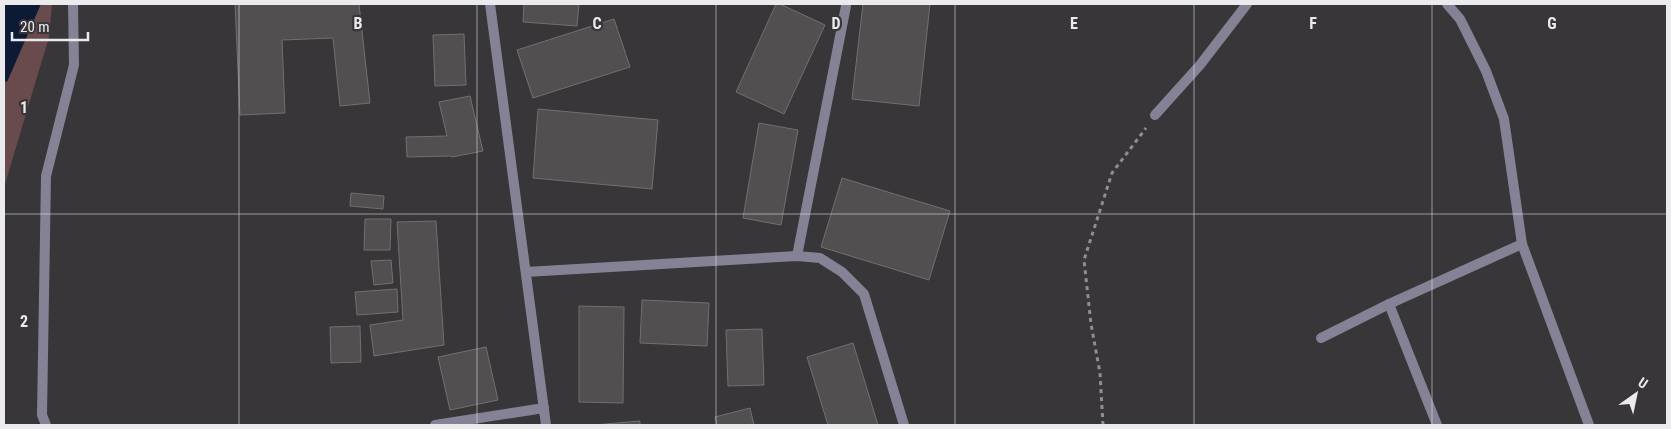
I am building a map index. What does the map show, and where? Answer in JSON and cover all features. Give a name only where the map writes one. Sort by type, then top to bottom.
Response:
[{"type":"street","points":[[46,425],[42,415],[46,176],[74,65],[73,4]]},
{"type":"street","points":[[490,4],[546,425]]},
{"type":"street","points":[[1155,115],[1200,65],[1248,4]]},
{"type":"street","points":[[1447,4],[1460,18],[1486,71],[1504,119],[1522,244],[1589,425]]},
{"type":"street","points":[[797,256],[846,6]]},
{"type":"street","points":[[1322,338],[1389,304],[1522,244]]},
{"type":"street","points":[[526,272],[797,256],[820,258],[842,272],[864,294],[904,425]]},
{"type":"street","points":[[1389,304],[1437,425]]},
{"type":"street","points":[[435,425],[544,408]]},
{"type":"path","points":[[1103,425],[1100,373],[1091,324],[1084,260],[1112,173],[1155,115]]},
{"type":"shaded area","points":[[4,4],[52,4],[49,37],[5,184],[4,184]]},
{"type":"water","points":[[4,4],[41,4],[7,82],[4,80]]},
{"type":"building","points":[[235,4],[359,4],[370,103],[340,106],[333,38],[282,40],[285,113],[240,115]]},
{"type":"building","points":[[524,4],[579,4],[577,26],[523,22]]},
{"type":"building","points":[[776,4],[780,4],[825,25],[784,114],[736,92]]},
{"type":"building","points":[[863,4],[930,4],[919,106],[852,99]]},
{"type":"building","points":[[614,19],[630,67],[533,98],[517,50]]},
{"type":"building","points":[[464,34],[466,85],[435,86],[433,35]]},
{"type":"building","points":[[470,96],[483,151],[452,157],[407,157],[406,137],[447,136],[439,102]]},
{"type":"building","points":[[538,109],[658,120],[652,189],[533,178]]},
{"type":"building","points":[[759,123],[798,130],[781,225],[743,218]]},
{"type":"building","points":[[842,178],[950,211],[929,280],[821,247]]},
{"type":"building","points":[[351,193],[384,196],[383,209],[350,206]]},
{"type":"building","points":[[365,219],[391,219],[390,250],[364,250]]},
{"type":"building","points":[[436,221],[444,345],[374,356],[370,325],[403,320],[397,222]]},
{"type":"building","points":[[391,260],[393,283],[374,285],[371,261]]},
{"type":"building","points":[[397,289],[398,312],[357,315],[355,292]]},
{"type":"building","points":[[642,300],[709,303],[707,346],[640,343]]},
{"type":"building","points":[[579,306],[624,307],[623,403],[579,402]]},
{"type":"building","points":[[360,326],[361,362],[331,363],[330,327]]},
{"type":"building","points":[[762,329],[764,385],[728,386],[726,330]]},
{"type":"building","points":[[853,343],[878,425],[828,425],[807,357]]},
{"type":"building","points":[[486,347],[498,400],[450,410],[438,357]]},
{"type":"building","points":[[750,408],[754,425],[717,425],[715,417]]},
{"type":"building","points":[[640,421],[640,425],[594,425]]}]
